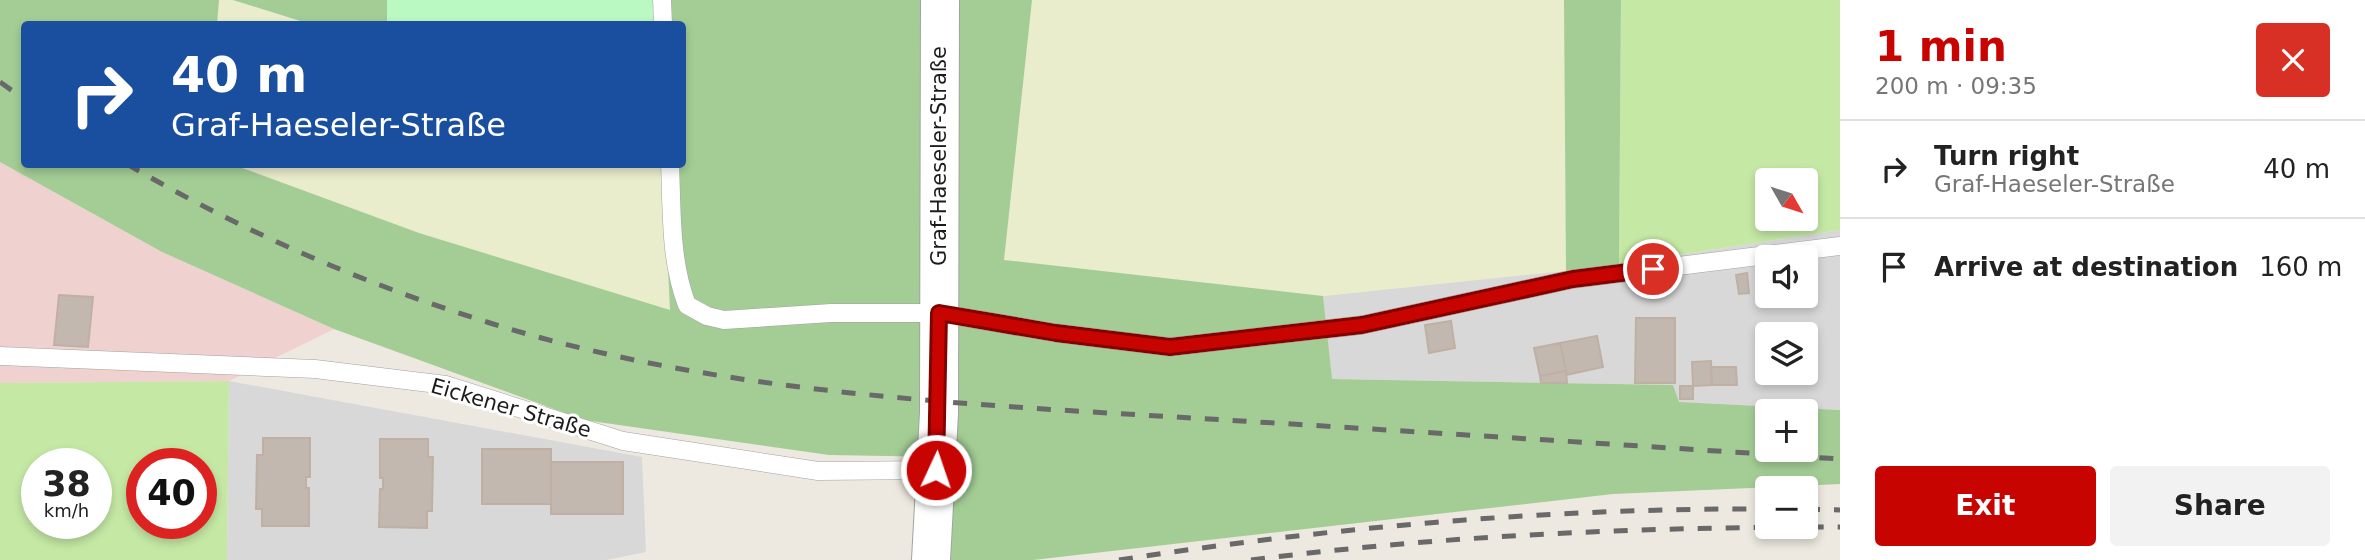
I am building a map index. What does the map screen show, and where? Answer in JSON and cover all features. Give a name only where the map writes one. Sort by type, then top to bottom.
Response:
[{"type":"street","name":"Graf-Haeseler-Straße","points":[[931,560],[939,313],[940,0]]},
{"type":"lane","points":[[662,0],[663,21]]},
{"type":"lane","points":[[670,168],[675,264],[687,306],[706,316],[724,320],[831,313],[939,313],[1056,333],[1170,347],[1362,325],[1573,279],[1840,246]]},
{"type":"lane","name":"Eickener Straße","points":[[0,356],[328,370],[446,385],[623,441],[818,471],[936,470]]},
{"type":"shaded area","points":[[0,162],[162,252],[334,329],[229,381],[0,383]]},
{"type":"shaded area","points":[[1840,230],[1840,410],[1818,409],[1818,399],[1755,399],[1755,406],[1678,402],[1673,385],[1331,379],[1323,296],[1619,264]]},
{"type":"shaded area","points":[[229,381],[642,457],[646,552],[606,560],[227,560]]},
{"type":"green space","points":[[0,0],[219,0],[217,21],[21,21],[21,168],[242,168],[419,233],[670,310],[663,168],[686,168],[686,21],[657,21],[656,0],[1032,0],[1004,260],[1323,296],[1332,379],[1673,385],[1679,402],[1755,406],[1755,462],[1818,462],[1818,409],[1840,410],[1840,484],[1818,485],[1818,476],[1755,476],[1755,488],[1613,494],[1033,560],[947,560],[943,457],[829,455],[584,420],[334,329],[162,252],[0,162]]},
{"type":"green space","points":[[219,0],[233,0],[300,21],[217,21]]},
{"type":"green space","points":[[233,0],[387,0],[387,21],[300,21]]},
{"type":"green space","points":[[387,0],[655,0],[654,21],[387,21]]},
{"type":"green space","points":[[1032,0],[1564,0],[1566,271],[1323,296],[1003,260]]},
{"type":"green space","points":[[1564,0],[1621,0],[1619,264],[1566,271]]},
{"type":"green space","points":[[1621,0],[1840,0],[1840,230],[1619,264]]},
{"type":"green space","points":[[242,168],[661,168],[670,311],[419,233]]},
{"type":"green space","points":[[229,381],[227,560],[0,560],[0,383]]},
{"type":"building","points":[[1747,273],[1749,293],[1739,294],[1736,275]]},
{"type":"building","points":[[59,295],[93,297],[88,347],[54,345]]},
{"type":"building","points":[[1636,318],[1675,318],[1675,383],[1635,383]]},
{"type":"building","points":[[1451,321],[1455,348],[1429,353],[1425,325]]},
{"type":"building","points":[[1597,336],[1603,367],[1566,375],[1560,343]]},
{"type":"building","points":[[1560,343],[1566,371],[1540,376],[1534,348]]},
{"type":"building","points":[[1711,361],[1712,385],[1693,386],[1692,362]]},
{"type":"building","points":[[1711,367],[1736,367],[1737,385],[1712,385]]},
{"type":"building","points":[[1566,371],[1567,383],[1541,383],[1540,376]]},
{"type":"building","points":[[1680,386],[1693,386],[1693,399],[1680,399]]},
{"type":"building","points":[[263,438],[310,438],[310,477],[306,477],[306,488],[309,488],[309,526],[262,526],[262,509],[256,509],[257,455],[263,455]]},
{"type":"building","points":[[380,439],[428,439],[428,457],[433,457],[432,511],[427,511],[427,528],[379,527],[380,489],[383,489],[383,478],[380,478]]},
{"type":"building","points":[[482,449],[551,449],[551,504],[482,504]]},
{"type":"building","points":[[551,462],[623,462],[623,514],[551,514]]},
{"type":"railway","points":[[0,82],[21,97]]},
{"type":"railway","points":[[134,168],[214,212],[304,254],[396,291],[490,323],[581,348],[674,368],[768,383],[957,403],[1840,459]]},
{"type":"railway","points":[[1119,560],[1280,538],[1442,522],[1605,512],[1755,509]]},
{"type":"railway","points":[[1818,509],[1840,510]]},
{"type":"railway","points":[[1251,560],[1398,544],[1545,534],[1840,527]]},
{"type":"route","points":[[936,470],[939,313],[1056,333],[1170,347],[1362,325],[1573,279],[1653,269]]}]
